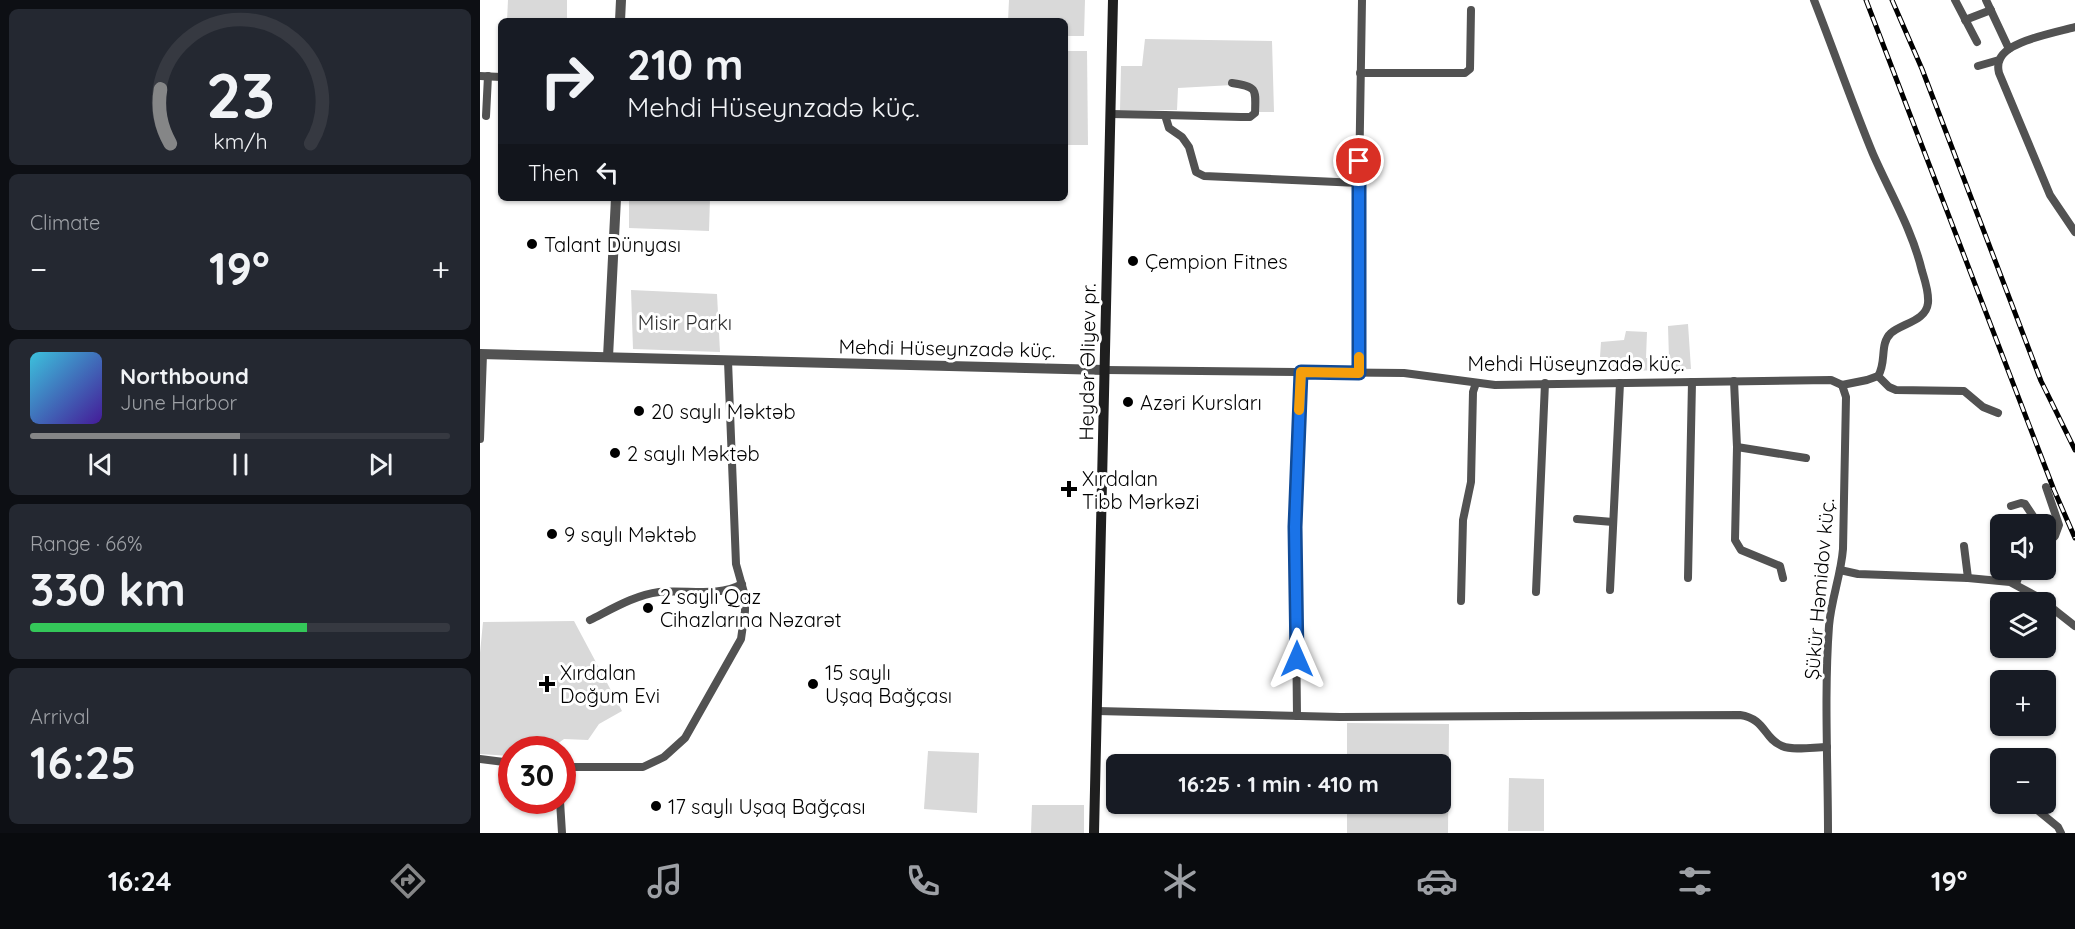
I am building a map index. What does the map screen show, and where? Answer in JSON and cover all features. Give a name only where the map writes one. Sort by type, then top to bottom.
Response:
[{"type":"main road","name":"Heydər Əliyev pr.","points":[[1094,833],[1113,0]]},
{"type":"street","points":[[620,18],[621,0]]},
{"type":"street","points":[[1359,373],[1362,0]]},
{"type":"street","points":[[1814,0],[1873,154],[1916,245],[1928,301],[1925,312],[1886,338],[1883,364],[1878,375],[1867,380],[1842,385]]},
{"type":"street","points":[[1955,0],[1977,42]]},
{"type":"street","points":[[1986,0],[2008,49]]},
{"type":"street","points":[[1965,20],[1991,9]]},
{"type":"street","points":[[1360,73],[1465,73],[1470,69],[1471,10]]},
{"type":"street","points":[[1978,66],[1999,60],[2008,49],[2075,27]]},
{"type":"street","points":[[1999,60],[1999,73],[2050,195],[2075,232]]},
{"type":"street","points":[[484,76],[486,116]]},
{"type":"street","points":[[1110,114],[1250,117],[1256,113],[1254,88],[1232,83]]},
{"type":"street","points":[[1165,115],[1169,128],[1182,137],[1189,147],[1196,171],[1204,176],[1359,183]]},
{"type":"street","points":[[608,357],[616,201]]},
{"type":"street","points":[[480,439],[482,354]]},
{"type":"street","name":"Mehdi Hüseynzadə küç.","points":[[482,354],[1105,370],[1404,373],[1476,383],[1831,380],[1842,385]]},
{"type":"street","points":[[576,767],[634,768],[653,764],[675,749],[695,723],[741,639],[745,611],[742,584],[736,564],[728,361]]},
{"type":"street","points":[[1297,716],[1295,527],[1301,372]]},
{"type":"street","points":[[1878,375],[1889,387],[1896,390],[1964,391],[1983,407],[1998,413]]},
{"type":"street","points":[[1734,381],[1737,447],[1736,540],[1741,550],[1780,566],[1783,578]]},
{"type":"street","points":[[1688,578],[1692,382]]},
{"type":"street","points":[[1461,601],[1463,520],[1471,482],[1473,392],[1476,383]]},
{"type":"street","points":[[1610,590],[1620,383]]},
{"type":"street","points":[[1536,592],[1545,384]]},
{"type":"street","name":"Şükür Həmidov küç.","points":[[1828,833],[1829,623],[1843,549],[1846,397],[1842,385]]},
{"type":"street","points":[[1737,447],[1806,458]]},
{"type":"street","points":[[2046,488],[2055,514]]},
{"type":"street","points":[[2011,507],[2021,503],[2025,504],[2032,514]]},
{"type":"street","points":[[2056,516],[2059,525],[2056,534]]},
{"type":"street","points":[[1577,519],[1613,522]]},
{"type":"street","points":[[1964,546],[1968,578]]},
{"type":"street","points":[[1840,570],[1858,574],[1968,578],[2016,584],[2038,597],[2075,626]]},
{"type":"street","points":[[2016,584],[2017,580]]},
{"type":"street","points":[[590,620],[646,595],[679,591],[725,591],[742,584]]},
{"type":"street","points":[[1097,711],[1297,716],[1580,718],[1740,715],[1756,720],[1782,746],[1827,747]]},
{"type":"street","points":[[480,759],[498,761]]},
{"type":"street","points":[[561,814],[562,833]]},
{"type":"street","points":[[2042,814],[2058,827],[2061,833]]},
{"type":"green space","points":[[508,0],[567,0],[567,18],[507,18]]},
{"type":"green space","points":[[1009,0],[1085,0],[1084,36],[1068,36],[1068,18],[1008,18]]},
{"type":"green space","points":[[1145,39],[1272,41],[1274,112],[1252,112],[1251,84],[1178,88],[1177,110],[1120,110],[1121,66],[1142,66]]},
{"type":"green space","points":[[1068,51],[1087,51],[1088,145],[1068,145]]},
{"type":"green space","points":[[629,201],[710,201],[709,231],[629,228]]},
{"type":"green space","name":"Misir Parkı","points":[[631,290],[717,294],[720,352],[633,349]]},
{"type":"green space","points":[[1688,324],[1691,369],[1599,372],[1601,342],[1624,340],[1626,331],[1647,332],[1646,358],[1669,359],[1668,326]]},
{"type":"green space","points":[[574,621],[622,711],[599,724],[588,740],[576,740],[576,736],[498,736],[498,755],[480,754],[480,653],[483,622]]},
{"type":"green space","points":[[1347,723],[1449,724],[1449,754],[1347,754]]},
{"type":"green space","points":[[928,751],[979,753],[977,813],[924,809]]},
{"type":"green space","points":[[1509,778],[1544,779],[1544,831],[1508,831]]},
{"type":"green space","points":[[1032,805],[1084,805],[1084,833],[1031,833]]},
{"type":"green space","points":[[1347,814],[1448,814],[1448,833],[1347,833]]},
{"type":"railway","points":[[1866,0],[2054,490],[2075,538]]},
{"type":"railway","points":[[1892,0],[1922,69],[2041,381],[2075,450]]},
{"type":"slow traffic","points":[[1299,410],[1301,372],[1359,373],[1359,357]]},
{"type":"place","name":"Talant Dünyası","points":[[532,244]]},
{"type":"place","name":"Çempion Fitnes","points":[[1133,261]]},
{"type":"place","name":"Azəri Kursları","points":[[1128,402]]},
{"type":"place","name":"20 saylı Məktəb","points":[[639,411]]},
{"type":"place","name":"2 saylı Məktəb","points":[[615,453]]},
{"type":"place","name":"Xırdalan Tibb Mərkəzi","points":[[1069,489]]},
{"type":"place","name":"9 saylı Məktəb","points":[[552,534]]},
{"type":"place","name":"2 saylı Qaz Cihazlarına Nəzarət","points":[[648,608]]},
{"type":"place","name":"Xırdalan Doğum Evi","points":[[547,684]]},
{"type":"place","name":"15 saylı Uşaq Bağçası","points":[[813,684]]},
{"type":"place","name":"17 saylı Uşaq Bağçası","points":[[656,806]]},
{"type":"route","points":[[1297,659],[1295,527],[1301,372],[1359,373],[1359,161]]}]
